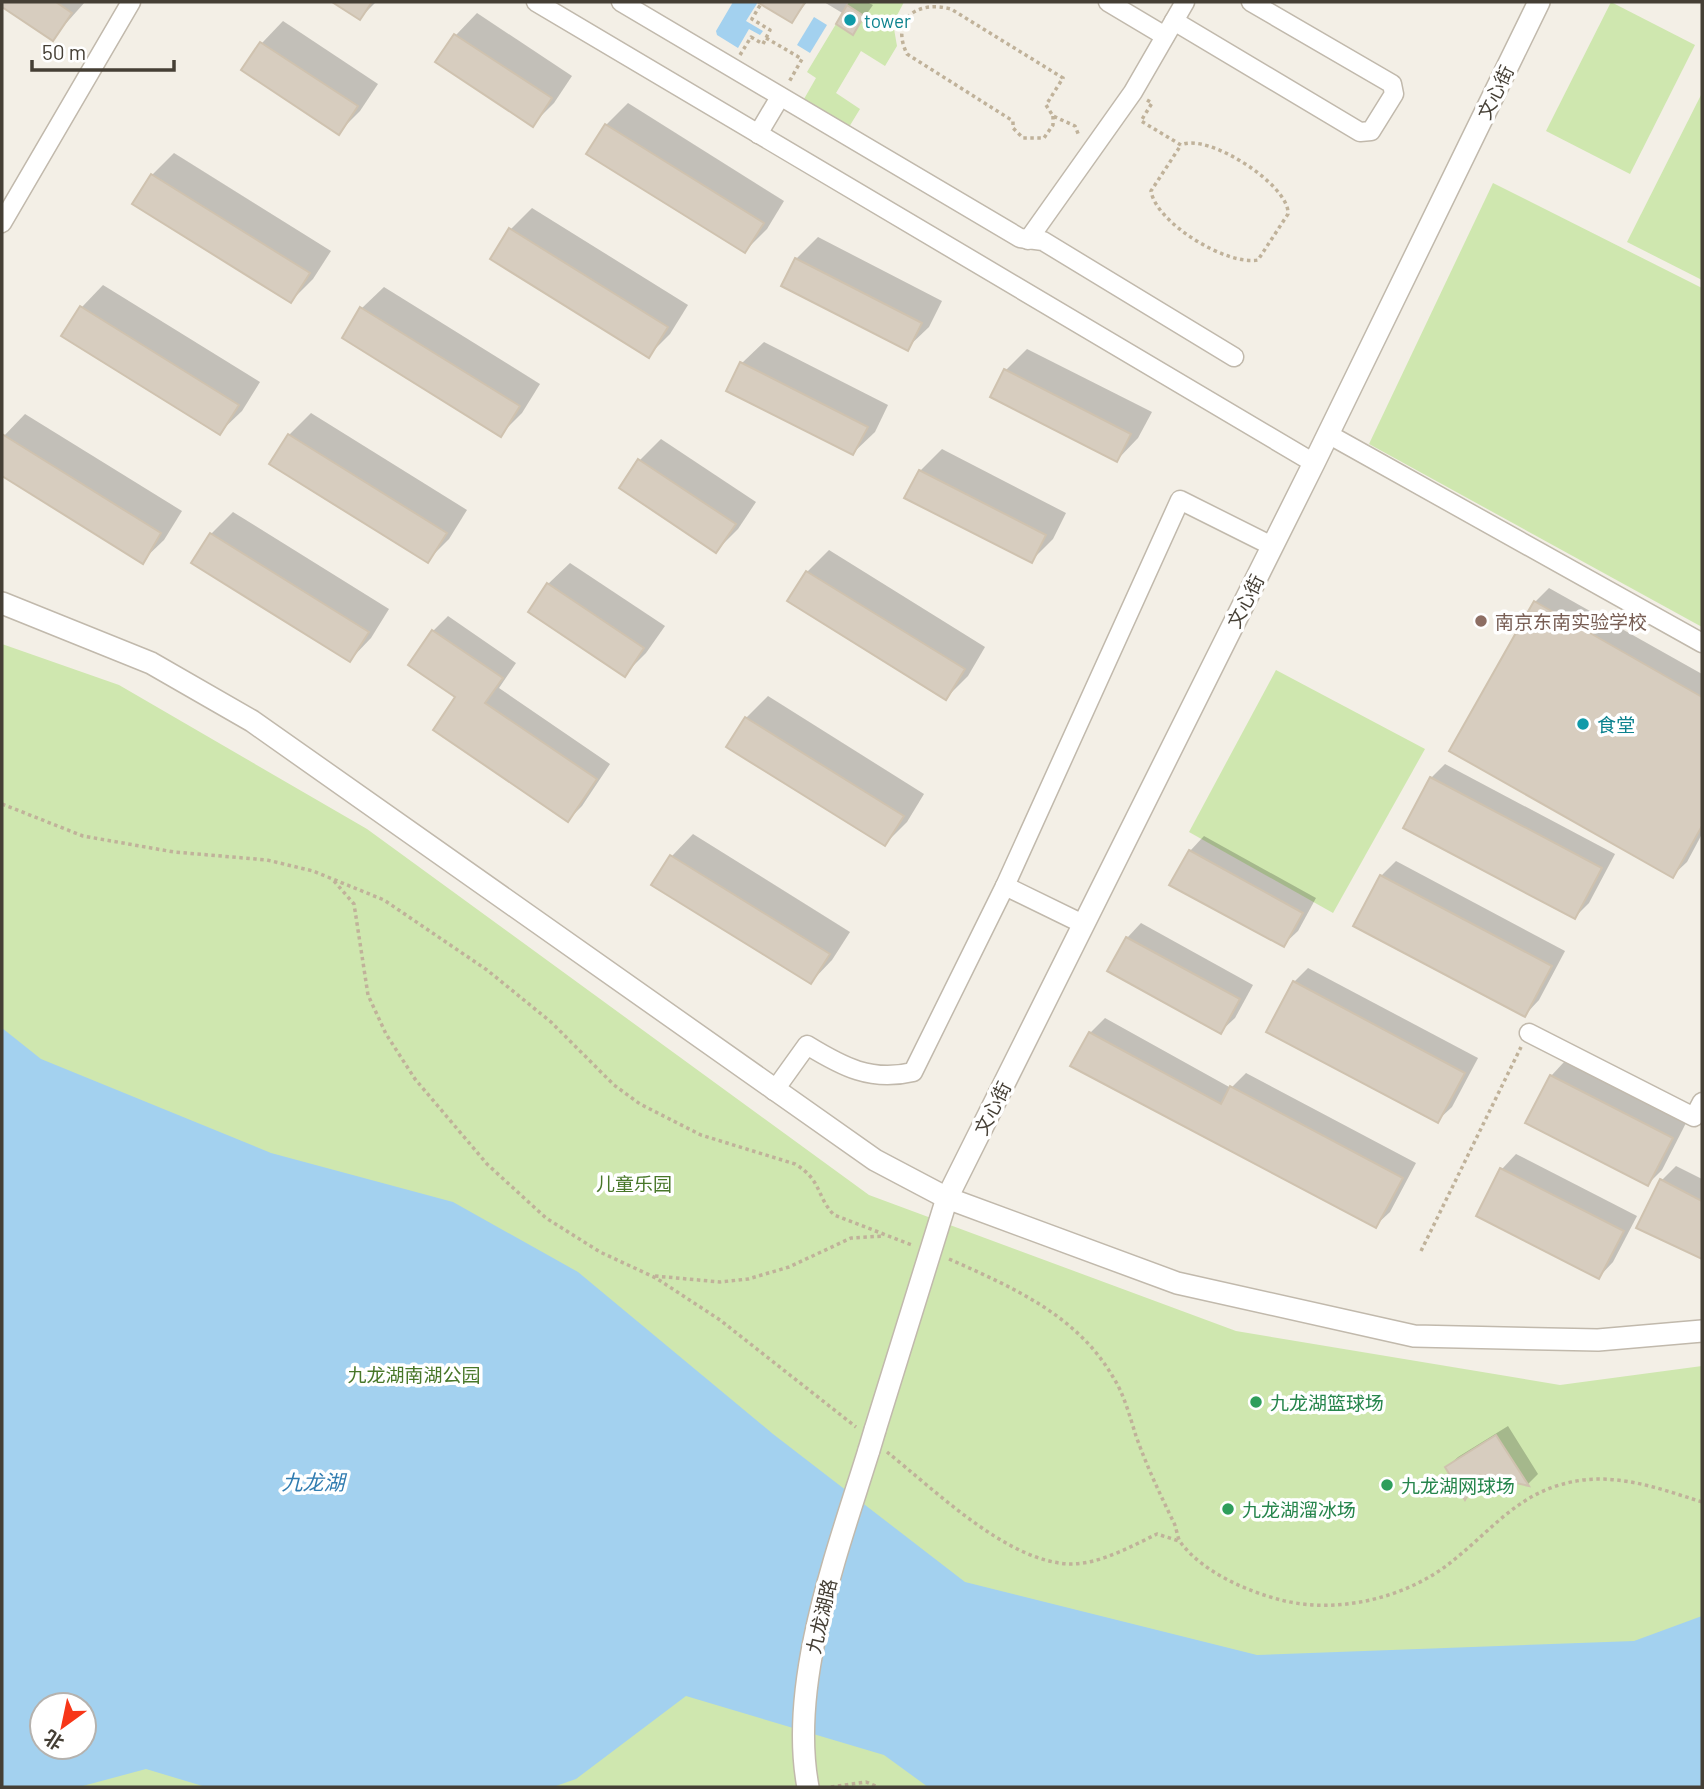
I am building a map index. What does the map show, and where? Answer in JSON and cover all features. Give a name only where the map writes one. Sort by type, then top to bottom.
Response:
[{"type":"street","points":[[2,223],[131,2]]},
{"type":"street","points":[[536,2],[1314,463]]},
{"type":"street","points":[[621,2],[1020,238],[1042,241],[1234,357]]},
{"type":"street","points":[[1108,2],[1170,28],[1360,132],[1371,131],[1394,94],[1392,84],[1251,2]]},
{"type":"street","points":[[1028,240],[1133,92],[1185,2]]},
{"type":"street","name":"文心街","points":[[947,1198],[1314,463],[1539,2]]},
{"type":"street","points":[[758,134],[780,97]]},
{"type":"street","points":[[1328,434],[1702,643]]},
{"type":"street","points":[[774,1091],[807,1045],[862,1073],[889,1078],[913,1072],[1005,886],[1181,500],[1272,546]]},
{"type":"street","points":[[2,603],[151,663],[252,721],[636,990],[774,1091],[875,1160],[947,1198],[1177,1283],[1414,1335],[1598,1340],[1702,1331]]},
{"type":"street","points":[[1005,886],[1083,924]]},
{"type":"street","points":[[1529,1033],[1695,1116],[1702,1102]]},
{"type":"street","name":"九龙湖路","points":[[808,1787],[803,1763],[809,1667],[828,1581],[947,1198]]},
{"type":"path","points":[[730,51],[739,57],[751,37],[762,44],[766,38],[770,30],[752,19],[762,2]]},
{"type":"path","points":[[921,4],[935,4],[951,9],[1063,78],[1046,105],[1053,116],[1053,125],[1044,138],[1023,138],[1013,128],[1013,121],[918,64],[907,54],[901,43],[905,21],[921,4]]},
{"type":"path","points":[[766,38],[802,59],[780,97]]},
{"type":"path","points":[[1133,92],[1152,103],[1141,121],[1181,145],[1200,144],[1220,150],[1245,164],[1285,197],[1288,214],[1258,260],[1233,259],[1213,250],[1179,228],[1152,198],[1151,191],[1181,145]]},
{"type":"path","points":[[1053,116],[1075,126],[1079,136],[1072,146],[1087,156]]},
{"type":"path","points":[[2,804],[83,836],[120,845],[267,860],[332,878],[384,901],[453,945],[551,1022],[614,1085],[640,1104],[701,1135],[796,1164],[810,1172],[818,1182],[825,1206],[834,1215],[917,1247]]},
{"type":"path","points":[[332,878],[354,904],[368,995],[386,1034],[415,1079],[487,1164],[546,1218],[600,1252],[653,1276],[720,1320],[974,1520],[1038,1559],[1073,1564],[1119,1552],[1157,1534],[1179,1541],[1214,1571],[1245,1588],[1283,1601],[1337,1604],[1383,1596],[1412,1586],[1452,1562],[1504,1513],[1542,1491],[1562,1485],[1583,1480],[1628,1481],[1702,1502]]},
{"type":"path","points":[[1421,1251],[1529,1033]]},
{"type":"path","points":[[653,1276],[720,1282],[748,1279],[789,1267],[851,1238],[886,1236]]},
{"type":"path","points":[[939,1255],[996,1281],[1064,1318],[1091,1347],[1114,1378],[1179,1541]]},
{"type":"path","points":[[831,1787],[866,1782],[878,1787]]},
{"type":"green space","points":[[849,2],[904,2],[893,23],[897,46],[885,66],[861,51],[836,93],[860,109],[849,127],[804,99],[816,78],[807,72],[836,24],[853,35],[864,16],[847,5]]},
{"type":"green space","points":[[1611,2],[1695,45],[1630,174],[1546,131]]},
{"type":"green space","points":[[1702,93],[1702,280],[1627,242]]},
{"type":"green space","points":[[1493,183],[1702,288],[1702,627],[1369,444]]},
{"type":"green space","name":"九龙湖南湖公园","points":[[2,644],[119,685],[367,829],[869,1195],[1236,1331],[1560,1385],[1702,1366],[1702,1787],[2,1787]]},
{"type":"green space","points":[[1276,670],[1425,749],[1333,913],[1189,832]]},
{"type":"water","points":[[733,2],[758,2],[746,21],[763,31],[760,35],[749,29],[738,48],[717,35],[716,31]]},
{"type":"water","points":[[814,17],[827,25],[810,53],[797,45]]},
{"type":"water","name":"九龙湖","points":[[2,1028],[41,1059],[271,1153],[453,1202],[578,1272],[773,1434],[965,1582],[1257,1655],[1634,1641],[1702,1616],[1702,1787],[928,1787],[884,1755],[686,1696],[576,1779],[553,1787],[206,1787],[146,1769],[79,1787],[2,1787]]},
{"type":"building","points":[[2,2],[56,2],[72,13],[53,41],[2,7]]},
{"type":"building","points":[[332,2],[372,2],[360,20]]},
{"type":"building","points":[[757,2],[805,2],[792,23]]},
{"type":"building","name":"tower","points":[[847,5],[864,16],[853,35],[836,24]]},
{"type":"building","points":[[454,34],[552,98],[533,127],[435,62]]},
{"type":"building","points":[[260,42],[358,106],[339,135],[241,70]]},
{"type":"building","points":[[605,124],[764,223],[745,253],[586,154]]},
{"type":"building","points":[[151,174],[310,273],[291,303],[132,204]]},
{"type":"building","points":[[509,228],[668,327],[649,358],[490,259]]},
{"type":"building","points":[[795,258],[922,323],[908,351],[781,286]]},
{"type":"building","points":[[80,306],[239,405],[220,435],[61,336]]},
{"type":"building","points":[[360,307],[520,406],[501,437],[342,338]]},
{"type":"building","points":[[740,362],[868,427],[853,455],[726,391]]},
{"type":"building","points":[[1004,369],[1131,434],[1117,462],[990,397]]},
{"type":"building","points":[[2,434],[161,533],[143,564],[2,476]]},
{"type":"building","points":[[288,434],[447,533],[428,563],[269,464]]},
{"type":"building","points":[[638,459],[736,524],[716,553],[619,488]]},
{"type":"building","points":[[919,470],[1046,535],[1032,563],[904,498]]},
{"type":"building","points":[[210,533],[369,632],[350,662],[191,563]]},
{"type":"building","points":[[806,571],[965,669],[946,700],[787,601]]},
{"type":"building","points":[[547,583],[644,648],[625,677],[528,612]]},
{"type":"building","name":"食堂","points":[[1534,601],[1702,697],[1702,826],[1673,878],[1449,751]]},
{"type":"building","points":[[432,630],[503,678],[485,703],[597,779],[568,822],[433,730],[455,697],[408,665]]},
{"type":"building","points":[[745,717],[904,816],[885,846],[726,747]]},
{"type":"building","points":[[1430,777],[1602,868],[1575,919],[1403,828]]},
{"type":"building","points":[[1189,850],[1303,913],[1284,947],[1169,885]]},
{"type":"building","points":[[670,855],[830,954],[811,984],[651,885]]},
{"type":"building","points":[[1380,875],[1552,966],[1525,1017],[1353,926]]},
{"type":"building","points":[[1126,937],[1240,999],[1221,1034],[1107,971]]},
{"type":"building","points":[[1293,981],[1465,1073],[1438,1123],[1266,1032]]},
{"type":"building","points":[[1089,1032],[1221,1104],[1230,1086],[1403,1178],[1376,1228],[1070,1066]]},
{"type":"building","points":[[1550,1075],[1673,1138],[1648,1186],[1525,1123]]},
{"type":"building","points":[[1500,1168],[1624,1231],[1599,1279],[1476,1216]]},
{"type":"building","points":[[1660,1179],[1702,1201],[1702,1259],[1636,1228]]},
{"type":"building","points":[[1496,1435],[1529,1486],[1480,1475],[1465,1500],[1445,1467]]},
{"type":"place","name":"tower","points":[[850,20]]},
{"type":"place","name":"南京东南实验学校","points":[[1481,621]]},
{"type":"place","name":"食堂","points":[[1583,724]]},
{"type":"place","name":"九龙湖篮球场","points":[[1256,1402]]},
{"type":"place","name":"九龙湖网球场","points":[[1387,1485]]},
{"type":"place","name":"九龙湖溜冰场","points":[[1228,1509]]},
{"type":"park label","name":"儿童乐园","points":[[634,1183]]}]
